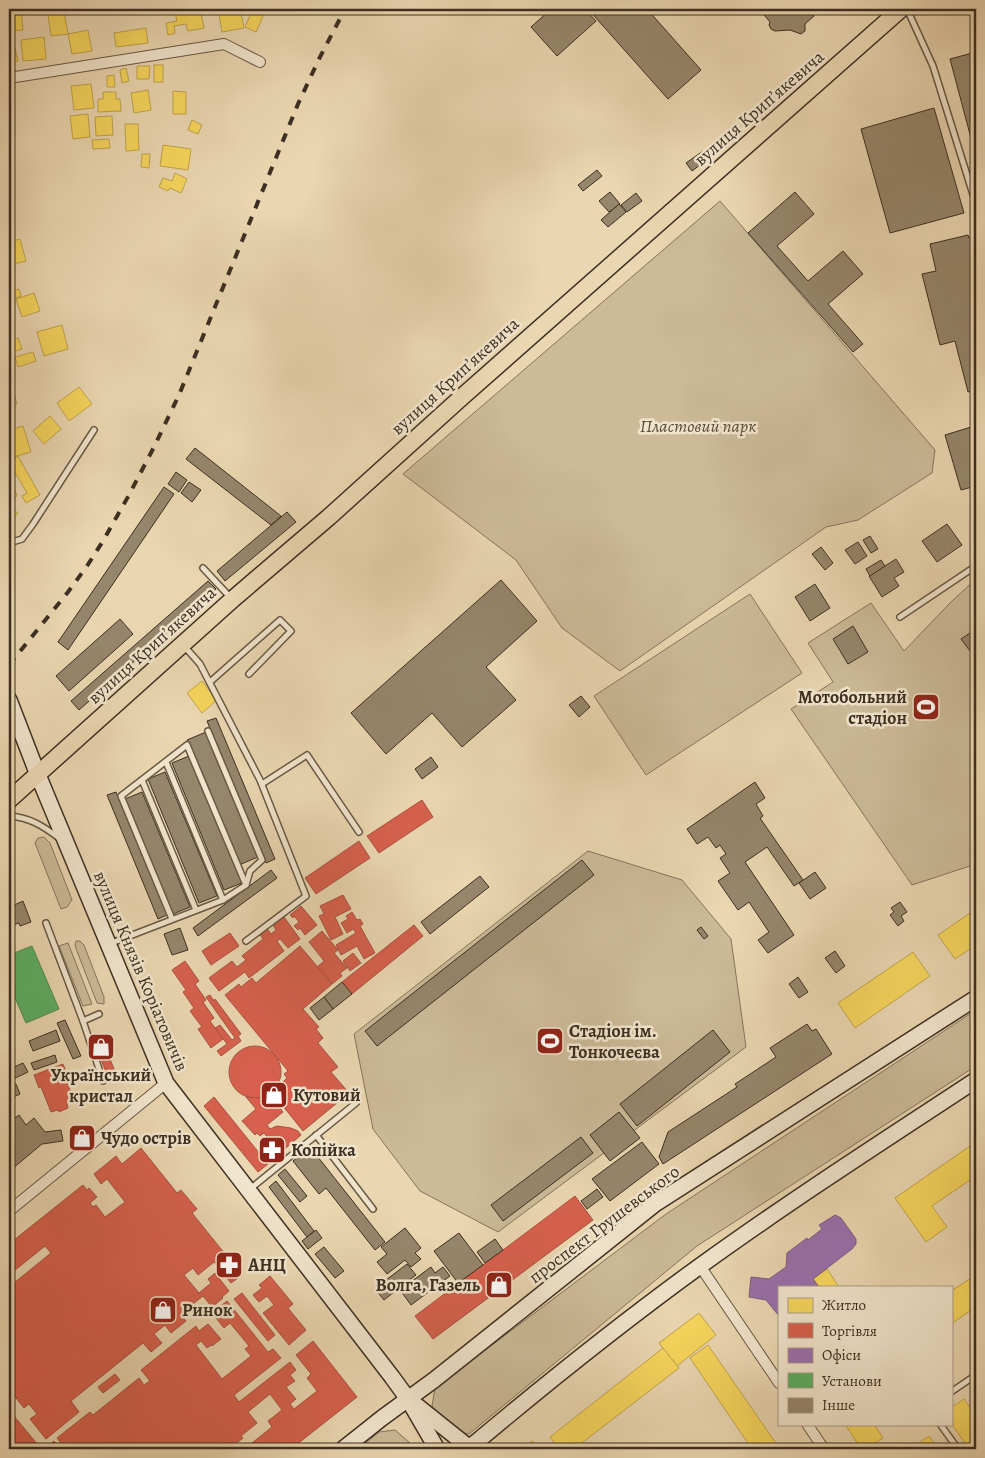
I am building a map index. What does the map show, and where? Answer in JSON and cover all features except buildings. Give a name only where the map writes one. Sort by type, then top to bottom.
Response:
[{"type":"main road","name":"вулиця Крипʼякевича","points":[[9,800],[233,599],[329,517],[470,389],[901,9]]},
{"type":"main road","name":"вулиця Князів Коріатовичів","points":[[9,700],[38,775],[166,1083],[408,1399],[437,1449]]},
{"type":"main road","name":"проспект Грушевського","points":[[343,1449],[434,1380],[655,1204],[976,998]]},
{"type":"main road","points":[[469,1449],[565,1368],[700,1266],[833,1174],[976,1080]]},
{"type":"main road","name":"вулиця Князів Коріатовичів","points":[[408,1399],[469,1449]]},
{"type":"street","points":[[9,78],[224,44],[260,62]]},
{"type":"street","points":[[9,1211],[166,1083]]},
{"type":"street","points":[[700,1266],[778,1381]]},
{"type":"street","points":[[808,1426],[824,1449]]},
{"type":"lane","points":[[907,9],[933,66],[976,204]]},
{"type":"lane","points":[[9,543],[22,539],[94,430]]},
{"type":"lane","points":[[900,618],[976,566]]},
{"type":"lane","points":[[203,568],[233,599]]},
{"type":"lane","points":[[210,682],[280,620],[291,631],[249,674]]},
{"type":"lane","points":[[183,644],[200,664],[262,784],[306,896],[246,941]]},
{"type":"lane","points":[[108,944],[223,900],[246,884],[250,871],[262,860],[208,731]]},
{"type":"lane","points":[[172,919],[121,796],[187,746],[246,884]]},
{"type":"lane","points":[[262,784],[307,755],[359,832]]},
{"type":"lane","points":[[166,762],[223,900]]},
{"type":"lane","points":[[142,780],[196,910]]},
{"type":"lane","points":[[9,816],[29,819],[45,827],[67,844]]},
{"type":"lane","points":[[46,923],[104,1081]]},
{"type":"lane","points":[[82,1021],[99,1014]]},
{"type":"lane","points":[[249,1191],[356,1103]]},
{"type":"lane","points":[[316,1135],[373,1209]]},
{"type":"lane","points":[[952,1391],[975,1378]]},
{"type":"lane","points":[[941,1426],[958,1449]]},
{"type":"green space","name":"Пластовий парк","points":[[720,201],[935,450],[932,473],[858,520],[826,527],[620,671],[562,628],[516,560],[403,474]]},
{"type":"green space","name":"Мотобольний стадіон","points":[[976,579],[976,864],[912,885],[791,709],[833,682],[808,643],[871,603],[904,651]]},
{"type":"green space","points":[[750,594],[802,673],[646,775],[594,696]]},
{"type":"green space","points":[[44,837],[50,843],[72,900],[67,907],[61,909],[35,843],[38,838]]},
{"type":"green space","name":"Стадіон ім. Тонкочеєва","points":[[588,851],[682,880],[731,939],[746,1047],[498,1232],[420,1191],[373,1129],[354,1034]]},
{"type":"green space","points":[[76,941],[80,941],[84,945],[104,997],[104,1004],[97,1003],[75,946]]},
{"type":"green space","points":[[68,943],[92,1004],[83,1006],[59,946]]},
{"type":"green space","points":[[976,1010],[976,1066],[697,1246],[469,1434],[453,1431],[439,1422],[432,1406],[435,1388],[666,1214]]},
{"type":"green space","points":[[395,1430],[410,1443],[413,1449],[359,1449],[379,1432]]},
{"type":"railway","points":[[9,665],[87,566],[129,495],[154,447],[179,395],[298,104],[345,9]]},
{"type":"place","name":"Мотобольний стадіон","points":[[926,707]]},
{"type":"place","name":"Стадіон ім. Тонкочеєва","points":[[550,1041]]},
{"type":"place","name":"Український кристал","points":[[101,1047]]},
{"type":"place","name":"Кутовий","points":[[274,1095]]},
{"type":"place","name":"Чудо острів","points":[[82,1138]]},
{"type":"place","name":"Копійка","points":[[272,1150]]},
{"type":"place","name":"АНЦ","points":[[229,1265]]},
{"type":"place","name":"Волга, Газель","points":[[499,1285]]},
{"type":"place","name":"Ринок","points":[[163,1310]]}]
